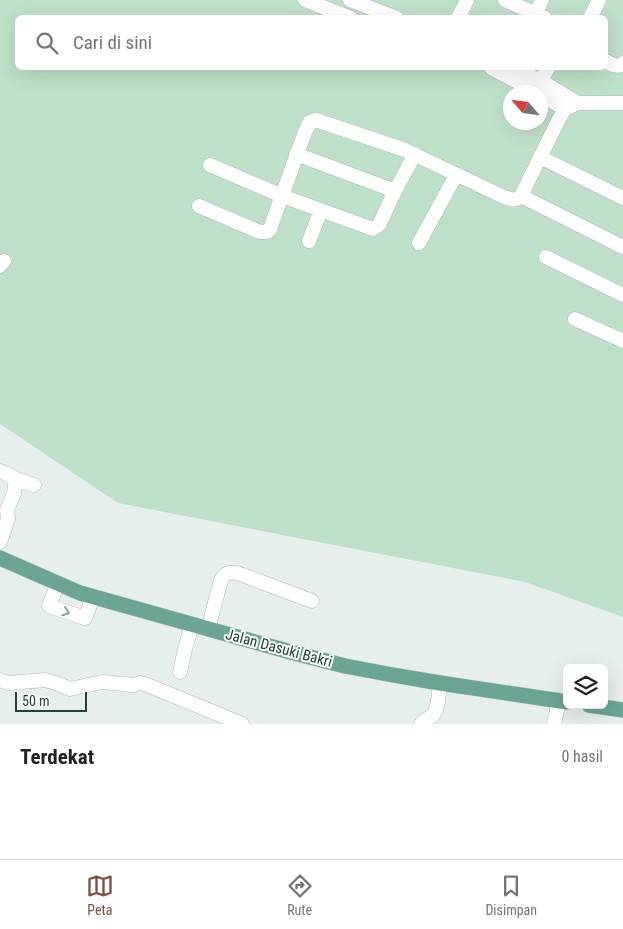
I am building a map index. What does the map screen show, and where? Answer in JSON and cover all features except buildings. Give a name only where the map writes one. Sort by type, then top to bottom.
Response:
[{"type":"main road","name":"Jalan Dasuki Bakri","points":[[0,559],[80,593],[345,666],[440,683],[563,701]]},
{"type":"main road","points":[[608,708],[623,710]]},
{"type":"street","points":[[304,0],[343,15]]},
{"type":"street","points":[[350,0],[389,15]]},
{"type":"street","points":[[460,15],[467,0]]},
{"type":"street","points":[[506,0],[540,15],[542,0]]},
{"type":"street","points":[[592,15],[599,0]]},
{"type":"street","points":[[608,62],[617,67],[623,63]]},
{"type":"street","points":[[495,70],[530,85]]},
{"type":"street","points":[[516,70],[535,85]]},
{"type":"street","points":[[542,85],[547,70]]},
{"type":"street","points":[[548,92],[578,103],[623,103]]},
{"type":"street","points":[[548,95],[565,109]]},
{"type":"street","points":[[199,206],[267,232],[270,229],[307,126],[312,120],[415,154],[456,175],[512,200],[517,200],[521,196],[558,119],[565,109],[578,103]]},
{"type":"street","points":[[296,154],[395,190]]},
{"type":"street","points":[[210,165],[282,196],[373,229],[379,225],[395,190],[415,154]]},
{"type":"street","points":[[540,157],[623,198]]},
{"type":"street","points":[[419,243],[456,175]]},
{"type":"street","points":[[521,196],[623,247]]},
{"type":"street","points":[[309,241],[321,210]]},
{"type":"street","points":[[546,257],[623,295]]},
{"type":"street","points":[[575,319],[623,340]]},
{"type":"street","points":[[0,471],[34,485]]},
{"type":"street","points":[[0,542],[8,519],[7,510],[14,492],[16,479]]},
{"type":"street","points":[[208,629],[221,580],[224,575],[230,572],[312,601]]},
{"type":"street","points":[[58,583],[49,606],[85,618],[93,597]]},
{"type":"street","points":[[180,672],[192,625]]},
{"type":"street","points":[[0,680],[8,683],[45,680],[70,689],[102,682],[133,685],[140,683],[242,724]]},
{"type":"street","points":[[421,724],[424,719],[432,716],[436,710],[440,683]]},
{"type":"street","points":[[554,724],[563,701]]},
{"type":"green space","points":[[0,0],[623,0],[623,617],[525,582],[118,503],[0,424]]}]
